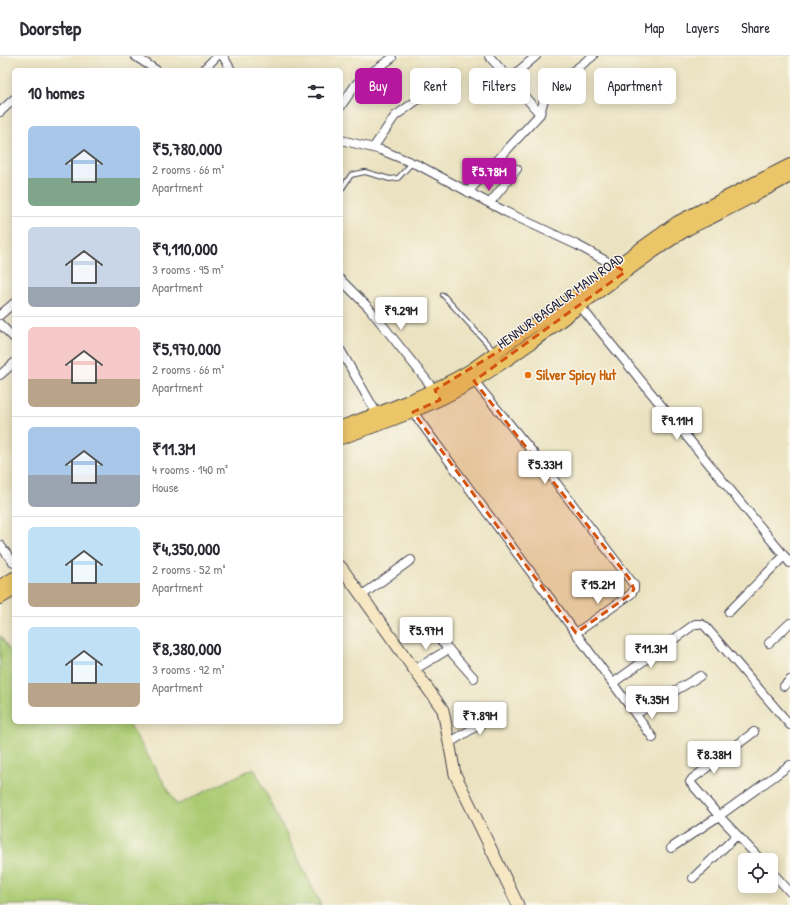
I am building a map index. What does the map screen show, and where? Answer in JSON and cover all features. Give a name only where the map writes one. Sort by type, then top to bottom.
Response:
[{"type":"main road","name":"HENNUR BAGALUR MAIN ROAD","points":[[343,426],[474,381],[580,306],[620,269],[678,222],[790,169]]},
{"type":"main road","name":"HENNUR BAGALUR MAIN ROAD","points":[[343,437],[414,412],[471,370],[620,269]]},
{"type":"main road","points":[[0,586],[12,579]]},
{"type":"main road","points":[[0,598],[12,591]]},
{"type":"street","points":[[135,56],[153,68]]},
{"type":"street","points":[[205,68],[217,56]]},
{"type":"street","points":[[223,56],[230,68]]},
{"type":"street","points":[[489,56],[499,68]]},
{"type":"street","points":[[522,68],[536,56]]},
{"type":"street","points":[[468,192],[540,114],[545,96],[551,88],[593,56]]},
{"type":"street","points":[[343,103],[356,84],[392,58]]},
{"type":"street","points":[[0,112],[12,101]]},
{"type":"street","points":[[530,103],[540,114]]},
{"type":"street","points":[[373,148],[395,116],[412,104]]},
{"type":"street","points":[[343,140],[381,150],[412,163],[577,245],[620,269]]},
{"type":"street","points":[[490,203],[517,169]]},
{"type":"street","points":[[343,282],[369,308],[437,395]]},
{"type":"street","points":[[0,315],[12,305]]},
{"type":"street","points":[[580,306],[790,563]]},
{"type":"street","points":[[0,324],[12,336]]},
{"type":"street","points":[[343,354],[377,414]]},
{"type":"street","points":[[0,375],[12,365]]},
{"type":"street","points":[[474,381],[535,455],[634,585],[634,589],[631,594],[576,633]]},
{"type":"street","points":[[414,412],[653,738]]},
{"type":"street","points":[[0,545],[12,560]]},
{"type":"street","points":[[729,612],[784,556]]},
{"type":"street","points":[[361,596],[411,560]]},
{"type":"street","points":[[343,570],[443,710],[455,774],[518,905]]},
{"type":"street","points":[[769,643],[790,623]]},
{"type":"street","points":[[613,684],[695,624],[701,624],[705,626],[790,725]]},
{"type":"street","points":[[429,627],[474,678]]},
{"type":"street","points":[[414,670],[449,649]]},
{"type":"street","points":[[636,714],[700,676]]},
{"type":"street","points":[[449,743],[500,712]]},
{"type":"street","points":[[754,732],[690,782],[719,816],[754,853]]},
{"type":"street","points":[[671,848],[719,816],[790,764]]},
{"type":"street","points":[[693,878],[737,835]]},
{"type":"street","points":[[778,879],[790,892]]},
{"type":"lane","points":[[343,187],[352,175],[365,172],[390,179],[398,178],[412,163]]},
{"type":"lane","points":[[443,296],[496,353]]},
{"type":"highlighted area","points":[[616,266],[625,272],[474,381],[629,578],[634,589],[631,594],[576,633],[413,412],[440,400],[435,390],[496,353]]},
{"type":"green space","points":[[0,635],[12,655],[12,724],[129,724],[177,805],[254,768],[321,905],[0,905]]},
{"type":"place","name":"Silver Spicy Hut","points":[[528,375]]}]
